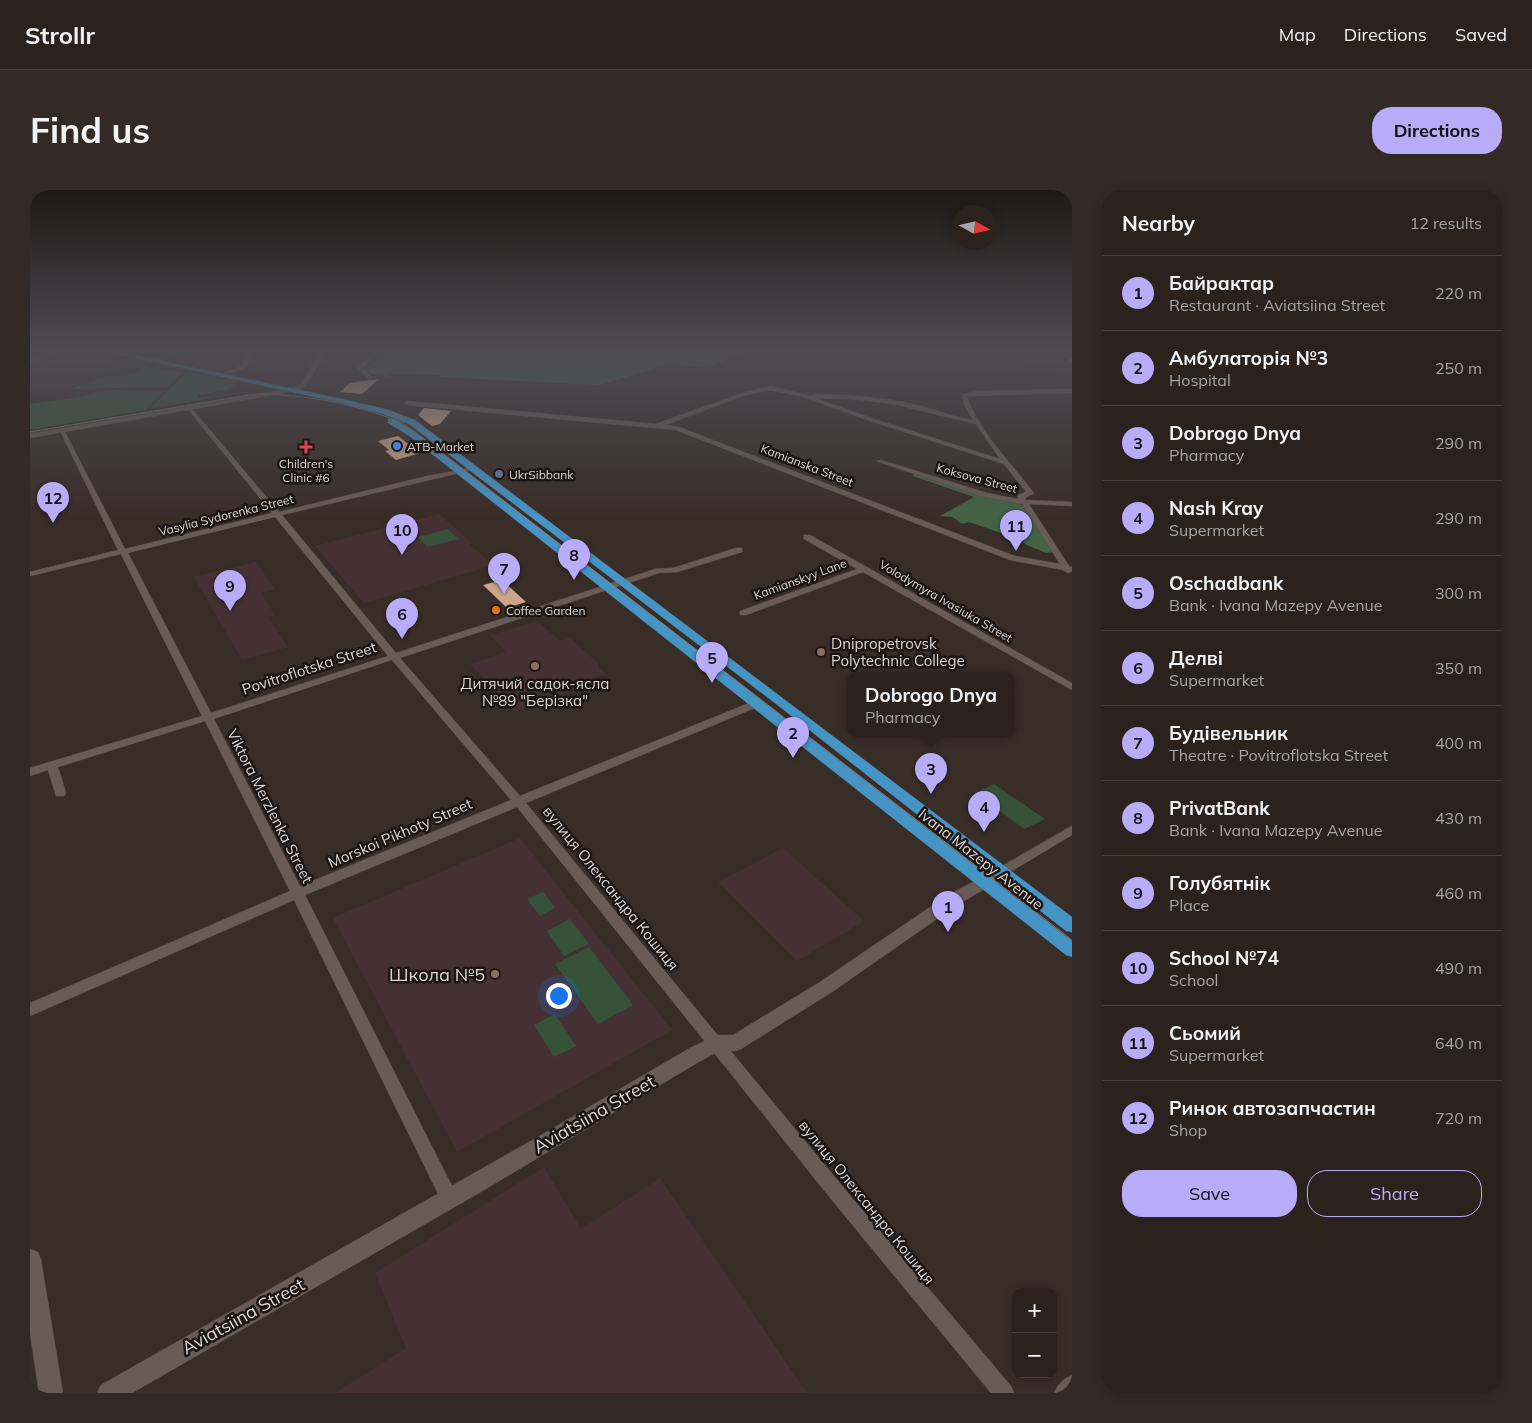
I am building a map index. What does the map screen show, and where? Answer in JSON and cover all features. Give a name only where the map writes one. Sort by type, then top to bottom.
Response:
[{"type":"highway","name":"Ivana Mazepy Avenue","points":[[341,406],[375,415],[398,424],[758,703],[1072,950]]},
{"type":"highway","name":"Ivana Mazepy Avenue","points":[[353,406],[398,416],[420,426],[783,702],[1072,926]]},
{"type":"street","points":[[30,436],[194,406]]},
{"type":"street","name":"Kamianska Street","points":[[443,406],[677,428],[1012,558],[1069,569]]},
{"type":"street","name":"Koksova Street","points":[[658,425],[710,406]]},
{"type":"street","name":"Koksova Street","points":[[833,406],[1007,463]]},
{"type":"street","points":[[915,406],[960,421],[979,423]]},
{"type":"street","points":[[967,406],[1030,493],[1021,497],[1072,576]]},
{"type":"street","name":"вулиця Олександра Кошиця","points":[[189,407],[394,657],[518,801],[717,1043],[837,1193],[1004,1393]]},
{"type":"street","name":"Viktora Merzlenka Street","points":[[61,430],[125,551],[298,893],[449,1198]]},
{"type":"street","name":"Koksova Street","points":[[879,461],[986,495],[1024,502],[1072,504]]},
{"type":"street","name":"Vasylia Sydorenka Street","points":[[30,574],[474,468]]},
{"type":"street","name":"Volodymyra Ivasiuka Street","points":[[807,537],[1072,687]]},
{"type":"street","points":[[625,583],[658,571],[674,570],[739,550]]},
{"type":"street","name":"Kamianskyy Lane","points":[[743,613],[865,569]]},
{"type":"street","name":"Povitroflotska Street","points":[[30,772],[625,583]]},
{"type":"street","name":"Morskoi Pikhoty Street","points":[[30,1010],[298,893],[758,703]]},
{"type":"street","points":[[52,765],[60,794]]},
{"type":"street","name":"Aviatsiina Street","points":[[109,1393],[242,1315],[385,1237],[717,1043],[735,1043],[826,987],[948,903],[1072,830]]},
{"type":"street","points":[[30,1260],[51,1393]]},
{"type":"street","points":[[1064,1393],[1072,1385]]},
{"type":"shaded area","points":[[439,514],[472,543],[470,545],[492,564],[364,603],[315,546]]},
{"type":"shaded area","points":[[256,562],[275,589],[261,593],[275,615],[268,617],[288,647],[242,660],[194,577]]},
{"type":"shaded area","name":"Дитячий садок-ясла №89 \"Берізка\"","points":[[537,621],[560,641],[570,638],[599,664],[599,668],[606,674],[599,677],[593,685],[515,712],[470,664],[506,652],[490,635]]},
{"type":"shaded area","name":"Школа №5","points":[[520,838],[672,1030],[457,1152],[333,918]]},
{"type":"shaded area","points":[[783,848],[864,921],[797,961],[718,882]]},
{"type":"shaded area","points":[[544,1167],[581,1229],[660,1178],[807,1393],[335,1393],[406,1348],[375,1273]]},
{"type":"green space","points":[[30,406],[150,406],[146,410],[30,430]]},
{"type":"green space","points":[[152,406],[165,406],[149,409]]},
{"type":"green space","points":[[914,473],[1023,506],[1053,552],[1046,553],[1018,539],[969,522],[961,523],[952,517],[940,516],[974,497],[913,476]]},
{"type":"green space","points":[[448,529],[458,539],[427,547],[418,537]]},
{"type":"green space","points":[[994,784],[1045,819],[1024,829],[975,793]]},
{"type":"green space","points":[[543,892],[555,908],[540,916],[527,899]]},
{"type":"green space","points":[[570,919],[589,944],[564,956],[547,931]]},
{"type":"green space","points":[[589,947],[633,1005],[598,1024],[555,964]]},
{"type":"green space","points":[[555,1014],[576,1046],[554,1057],[534,1025]]},
{"type":"building","points":[[424,408],[451,411],[440,424],[432,426],[418,415]]},
{"type":"building","name":"ATB-Market","points":[[398,436],[420,453],[396,460],[385,451],[389,450],[378,441]]},
{"type":"building","points":[[502,580],[526,602],[507,608],[483,585]]},
{"type":"tram line","points":[[30,432],[182,406]]},
{"type":"tram line","points":[[352,406],[403,423],[1072,940]]},
{"type":"place","name":"ATB-Market","points":[[397,446]]},
{"type":"place","name":"Children's Clinic #6","points":[[306,447]]},
{"type":"place","name":"UkrSibbank","points":[[499,474]]},
{"type":"place","name":"Ринок автозапчастин","points":[[53,523]]},
{"type":"place","name":"Сьомий","points":[[1016,551]]},
{"type":"place","name":"School №74","points":[[402,555]]},
{"type":"place","name":"PrivatBank","points":[[574,580]]},
{"type":"place","name":"Будівельник","points":[[504,594]]},
{"type":"place","name":"Coffee Garden","points":[[496,610]]},
{"type":"place","name":"Голубятнік","points":[[230,611]]},
{"type":"place","name":"Делві","points":[[402,639]]},
{"type":"place","name":"Dnipropetrovsk Polytechnic College","points":[[821,652]]},
{"type":"place","name":"Дитячий садок-ясла №89 \"Берізка\"","points":[[535,666]]},
{"type":"place","name":"Oschadbank","points":[[712,683]]},
{"type":"place","name":"Амбулаторія №3","points":[[793,758]]},
{"type":"place","name":"Dobrogo Dnya","points":[[931,794]]},
{"type":"place","name":"Nash Kray","points":[[984,832]]},
{"type":"place","name":"Байрактар","points":[[948,932]]},
{"type":"place","name":"Школа №5","points":[[495,974]]}]
